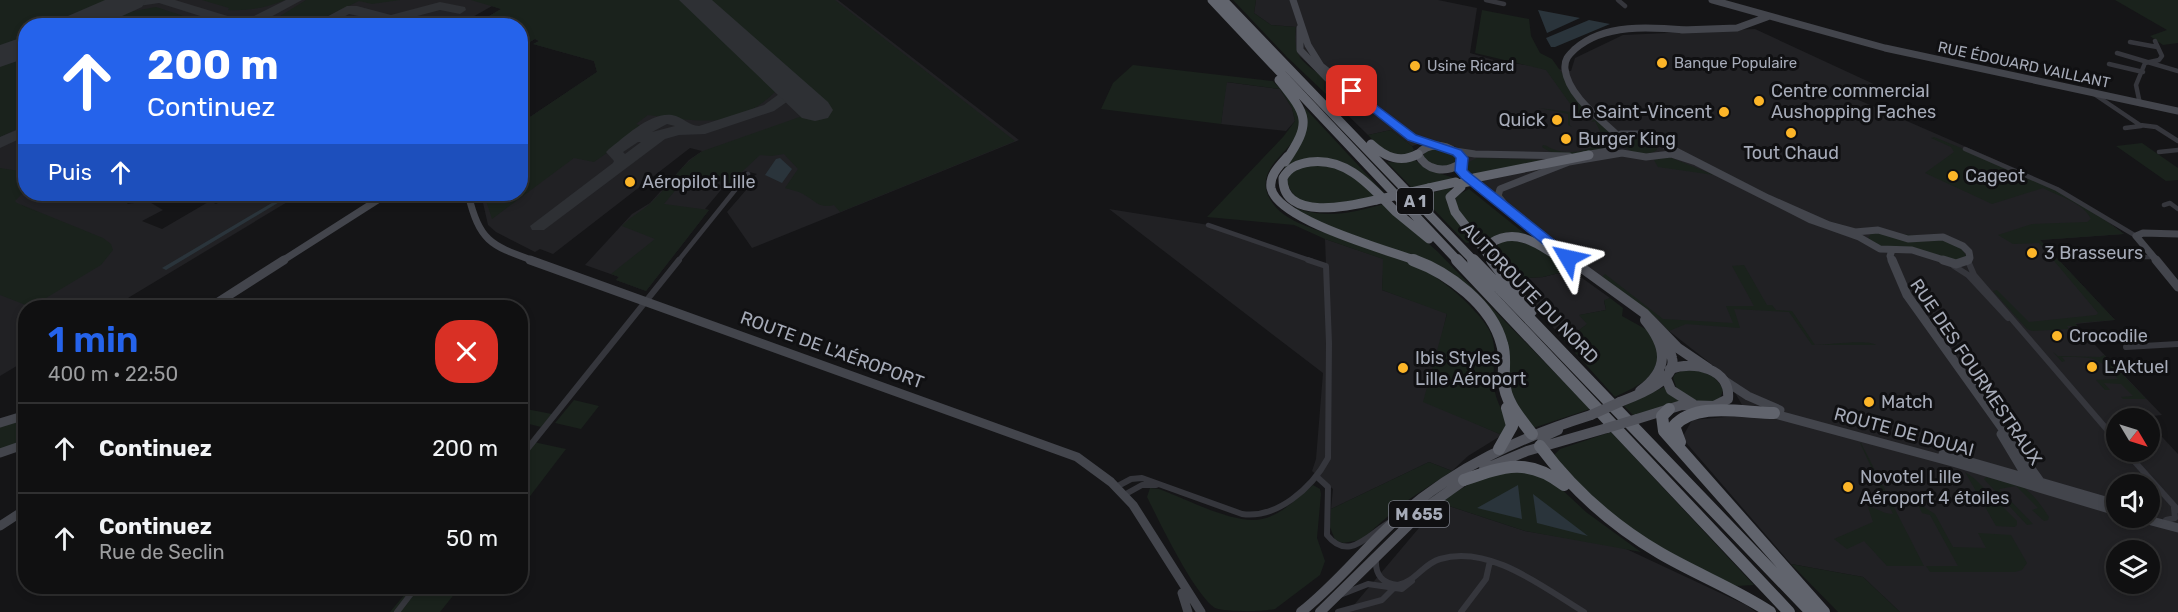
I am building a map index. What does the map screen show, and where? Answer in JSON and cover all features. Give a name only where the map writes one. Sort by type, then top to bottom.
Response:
[{"type":"highway","name":"AUTOROUTE DU NORD","points":[[1212,0],[1789,612]]},
{"type":"highway","name":"AUTOROUTE DU NORD","points":[[1223,0],[1812,612]]},
{"type":"highway","points":[[1261,53],[1269,68],[1304,116],[1304,132],[1278,173],[1277,186],[1286,199],[1297,206],[1314,211],[1333,212],[1589,155]]},
{"type":"highway","points":[[1287,66],[1293,68],[1383,156],[1401,160],[1419,153]]},
{"type":"highway","points":[[1288,156],[1278,167],[1271,181],[1273,194],[1282,207],[1308,222],[1428,265],[1454,282],[1484,313],[1502,341],[1503,380],[1507,398],[1532,434]]},
{"type":"highway","points":[[1377,202],[1336,209],[1313,207],[1289,195],[1283,187],[1282,178],[1288,170],[1308,162],[1327,162],[1347,167],[1364,179],[1398,214],[1446,255],[1454,258]]},
{"type":"highway","points":[[1477,180],[1569,162]]},
{"type":"highway","points":[[1458,184],[1452,194],[1451,204],[1500,273],[1545,327],[1545,333]]},
{"type":"highway","points":[[1500,273],[1490,246],[1494,240],[1503,236],[1523,237],[1560,258]]},
{"type":"highway","points":[[1499,449],[1514,425],[1504,402],[1507,398]]},
{"type":"highway","points":[[1669,409],[1662,416],[1664,431],[1824,612]]},
{"type":"highway","points":[[1712,485],[1676,437],[1674,426],[1677,420],[1686,414],[1729,411],[1774,413]]},
{"type":"highway","points":[[1540,446],[1566,480],[1604,515],[1647,546],[1770,612]]},
{"type":"highway","points":[[1464,480],[1507,465],[1534,468],[1556,478],[1588,508],[1604,515]]},
{"type":"main road","points":[[1437,146],[1455,151],[1461,157],[1461,171],[1465,176],[1530,229],[1644,313],[1678,348],[1725,381],[1729,388],[1729,396],[1723,404],[1698,405],[1674,393],[1668,387],[1668,373],[1673,359],[1661,336],[1645,320],[1560,258],[1462,179],[1426,165],[1419,153],[1426,147],[1437,146]]},
{"type":"main road","points":[[1443,170],[1456,168],[1461,163]]},
{"type":"main road","points":[[1620,402],[1648,385],[1662,362],[1660,341],[1645,320]]},
{"type":"main road","points":[[1668,373],[1684,364],[1709,369]]},
{"type":"main road","name":"M 655","points":[[1301,612],[1336,582],[1398,518],[1424,496],[1499,449],[1532,434],[1591,415],[1658,386],[1668,373]]},
{"type":"main road","name":"M 655","points":[[1320,612],[1340,595],[1416,516],[1464,480],[1503,460],[1540,446],[1669,409],[1698,405]]},
{"type":"main road","points":[[1532,434],[1540,446],[1545,436],[1591,415]]},
{"type":"street","points":[[1293,0],[1310,50],[1325,69],[1412,138],[1437,146]]},
{"type":"street","points":[[1486,0],[1504,4]]},
{"type":"street","points":[[1618,0],[1625,6]]},
{"type":"street","name":"RUE ÉDOUARD VAILLANT","points":[[1711,0],[1765,18],[1937,61],[2177,112]]},
{"type":"street","points":[[1735,27],[1752,14]]},
{"type":"street","points":[[1298,18],[1299,47],[1309,62],[1410,140],[1419,153]]},
{"type":"street","points":[[1455,151],[1475,154],[1559,157],[1612,151],[1616,148],[1616,134],[1593,111],[1564,73],[1565,61],[1572,52],[1628,32],[1735,27],[1765,18]]},
{"type":"street","points":[[2140,104],[2135,85],[2143,72],[2144,64],[2162,58],[2155,41]]},
{"type":"street","points":[[2130,42],[2157,47]]},
{"type":"street","points":[[2116,53],[2178,71]]},
{"type":"street","points":[[2109,64],[2143,72]]},
{"type":"street","points":[[2094,94],[2142,126]]},
{"type":"street","points":[[1593,111],[1616,127],[1647,135],[1768,198],[1821,222],[1849,231],[1878,230],[1911,239],[1932,236],[1946,238],[1967,250],[1970,256],[1968,261],[1971,271],[2106,428]]},
{"type":"street","points":[[2125,128],[2153,126],[2177,139]]},
{"type":"street","points":[[1617,140],[1624,133],[1636,133]]},
{"type":"street","points":[[1617,140],[1622,149],[1644,157],[1671,153],[1688,159],[1802,215],[1866,240],[1876,247],[1912,250],[1946,262],[1965,273],[2022,331]]},
{"type":"street","points":[[1657,155],[1662,149],[1659,142]]},
{"type":"street","points":[[1965,149],[2070,195],[2136,236],[2178,287]]},
{"type":"street","points":[[2158,152],[2178,150]]},
{"type":"street","points":[[1530,229],[1499,199],[1498,190],[1569,162],[1622,153],[1633,154]]},
{"type":"street","points":[[528,448],[748,174]]},
{"type":"street","points":[[221,300],[376,201]]},
{"type":"street","name":"ROUTE DE L'AÉROPORT","points":[[470,201],[477,228],[492,245],[1060,450],[1090,466],[1116,486],[1144,519],[1170,568],[1188,612]]},
{"type":"street","points":[[2164,205],[2170,203],[2178,209]]},
{"type":"street","points":[[1116,486],[1131,479],[1142,478],[1242,514],[1256,515],[1271,512],[1325,466],[1328,450],[1329,343],[1326,266],[1208,225]]},
{"type":"street","points":[[1866,240],[1863,236],[1867,231]]},
{"type":"street","points":[[2136,236],[2143,233],[2178,234]]},
{"type":"street","name":"RUE DES FOURMESTRAUX","points":[[1876,247],[1890,264],[1901,296],[1996,426],[2029,482]]},
{"type":"street","name":"RUE DES FOURMESTRAUX","points":[[1893,250],[1890,256],[1907,296],[2043,486]]},
{"type":"street","points":[[2065,258],[2152,257]]},
{"type":"street","points":[[1946,262],[1961,264],[1968,261]]},
{"type":"street","points":[[2126,347],[2178,344]]},
{"type":"street","points":[[1725,381],[1771,407],[2029,482]]},
{"type":"street","name":"ROUTE DE DOUAI","points":[[1714,406],[1741,406],[1774,413],[2029,482],[2106,508]]},
{"type":"street","points":[[0,423],[18,417]]},
{"type":"street","points":[[0,453],[18,448]]},
{"type":"street","points":[[2135,462],[2176,508],[2176,516],[2166,520]]},
{"type":"street","points":[[1316,476],[1328,488],[1327,535],[1334,543],[1347,546],[1361,543],[1387,522],[1398,518]]},
{"type":"street","points":[[1124,495],[1142,485],[1168,488]]},
{"type":"street","points":[[2043,486],[2106,502]]},
{"type":"street","points":[[0,527],[18,516]]},
{"type":"street","points":[[2160,518],[2178,526]]},
{"type":"street","points":[[2160,522],[2178,526]]},
{"type":"street","points":[[1379,553],[1375,567],[1378,575],[1394,588]]},
{"type":"street","points":[[1340,595],[1367,584],[1405,589],[1428,564],[1443,558],[1462,556],[1490,561],[1584,612]]},
{"type":"street","points":[[1461,612],[1486,579],[1490,561]]},
{"type":"street","name":"ROUTE DE L'AÉROPORT","points":[[1170,568],[1200,612]]},
{"type":"street","points":[[1338,612],[1382,600],[1394,588]]},
{"type":"street","points":[[397,612],[411,594]]},
{"type":"shaded area","points":[[0,0],[838,0],[1019,140],[752,248],[727,212],[753,182],[751,178],[757,174],[745,171],[733,186],[725,185],[705,209],[709,210],[646,291],[616,280],[619,277],[585,265],[632,214],[650,203],[689,160],[702,151],[690,148],[553,254],[540,249],[535,252],[496,232],[488,225],[483,201],[528,201],[528,118],[597,72],[594,61],[533,44],[539,41],[535,39],[528,43],[528,18],[486,18],[501,9],[492,6],[471,18],[18,18],[18,201],[129,201],[127,204],[148,201],[163,210],[142,221],[162,229],[210,201],[216,204],[221,201],[289,201],[125,300],[18,300],[18,365],[0,376]]},
{"type":"shaded area","points":[[0,0],[112,0],[70,18],[18,18],[18,40],[0,48]]},
{"type":"shaded area","points":[[202,0],[285,0],[264,7],[228,10],[229,8]]},
{"type":"shaded area","points":[[306,0],[400,0],[372,4],[359,1],[324,18],[277,18]]},
{"type":"shaded area","points":[[471,0],[681,0],[778,89],[748,112],[733,117],[701,120],[648,115],[636,124],[644,127],[594,162],[574,158],[528,192],[528,118],[597,72],[594,61],[533,44],[539,41],[535,39],[528,43],[528,18],[486,18],[501,9]]},
{"type":"shaded area","points":[[708,0],[835,0],[1015,141],[840,212],[834,205],[821,205],[801,193],[785,188],[798,169],[784,154],[760,155],[730,183],[687,176],[664,204],[709,210],[646,291],[616,280],[619,277],[611,274],[655,239],[622,226],[652,202],[695,156],[703,151],[828,107]]},
{"type":"shaded area","points":[[1233,0],[1256,0],[1254,13],[1271,25],[1296,27],[1297,52],[1304,62],[1324,78],[1325,93],[1287,57]]},
{"type":"shaded area","points":[[1256,0],[1438,0],[1477,8],[1470,53],[1497,61],[1571,71],[1575,58],[1623,35],[1755,29],[1878,86],[1854,98],[1994,159],[2085,204],[2124,234],[2040,240],[2115,320],[2075,324],[2155,408],[2106,408],[2106,462],[2160,462],[2160,435],[2178,454],[2178,612],[1900,612],[1863,577],[1791,564],[1682,438],[1692,420],[1748,415],[1724,374],[1484,186],[1468,165],[1466,156],[1456,147],[1429,141],[1412,146],[1391,130],[1368,135],[1325,93],[1324,78],[1297,54],[1294,46],[1296,27],[1271,25],[1254,13]]},
{"type":"shaded area","points":[[2115,0],[2178,0],[2178,43],[2163,45],[2150,36],[2167,30]]},
{"type":"shaded area","points":[[156,7],[190,18],[106,18]]},
{"type":"shaded area","points":[[1482,10],[1529,19],[1531,36],[1540,53],[1552,59],[1588,110],[1584,115],[1570,113],[1572,127],[1568,125],[1568,114],[1539,108],[1570,112],[1571,105],[1546,70],[1475,53]]},
{"type":"shaded area","points":[[1538,10],[1580,18],[1547,33]]},
{"type":"shaded area","points":[[1589,20],[1610,24],[1555,47],[1551,47],[1546,38]]},
{"type":"shaded area","points":[[18,57],[18,128],[0,137],[0,65]]},
{"type":"shaded area","points":[[1133,65],[1273,81],[1295,105],[1300,123],[1297,134],[1266,177],[1266,190],[1274,205],[1286,216],[1302,224],[1404,260],[1450,287],[1477,313],[1486,324],[1493,342],[1495,391],[1508,424],[1502,435],[1423,402],[1447,314],[1382,290],[1383,259],[1325,239],[1294,225],[1207,217],[1283,137],[1295,121],[1292,108],[1280,89],[1227,82],[1221,124],[1101,109],[1113,83]]},
{"type":"shaded area","points":[[1226,82],[1280,89],[1292,108],[1295,121],[1286,131],[1221,124]]},
{"type":"shaded area","points":[[1304,107],[1385,194],[1382,195],[1368,180],[1321,159],[1281,174],[1305,135]]},
{"type":"shaded area","points":[[1594,119],[1615,136],[1613,147],[1567,154],[1542,147],[1543,145],[1560,151],[1576,152],[1592,147],[1602,135],[1595,121],[1591,122]]},
{"type":"shaded area","points":[[1391,130],[1412,146],[1414,150],[1409,156],[1384,152],[1368,135]]},
{"type":"shaded area","points":[[1642,136],[1656,144],[1657,150],[1642,154],[1627,149],[1621,141],[1623,137]]},
{"type":"shaded area","points":[[1934,137],[2033,179],[2080,204],[2124,234],[2040,240],[2115,320],[2075,323],[2081,330],[2076,330],[2072,326],[2067,326],[2069,329],[2032,331],[2027,329],[1993,291],[1997,290],[2029,322],[2098,313],[2039,243],[2013,244],[1998,235],[2032,224],[2087,222],[2091,219],[2088,213],[2077,204],[2043,188],[1992,204],[1925,173],[1954,152],[1951,147],[1931,138]]},
{"type":"shaded area","points":[[2142,143],[2178,168],[2178,180],[2166,181],[2116,146]]},
{"type":"shaded area","points":[[1439,148],[1457,156],[1457,163],[1439,166],[1423,157],[1425,151]]},
{"type":"shaded area","points":[[1669,157],[1714,175],[1658,167],[1654,160]]},
{"type":"shaded area","points":[[780,158],[792,169],[782,183],[765,175],[776,159]]},
{"type":"shaded area","points":[[1477,158],[1542,160],[1473,175],[1465,171],[1467,163]]},
{"type":"shaded area","points":[[1415,160],[1426,169],[1457,179],[1413,189],[1387,162],[1405,163]]},
{"type":"shaded area","points":[[1313,164],[1346,170],[1377,197],[1324,205],[1300,200],[1292,192],[1287,179],[1292,172]]},
{"type":"shaded area","points":[[0,168],[18,171],[18,198],[15,201],[17,203],[103,238],[111,244],[113,250],[101,265],[43,300],[18,300],[18,302],[0,295]]},
{"type":"shaded area","points":[[1449,188],[1452,190],[1446,197],[1447,204],[1474,242],[1466,243],[1421,196]]},
{"type":"shaded area","points":[[1469,189],[1525,234],[1508,232],[1482,242],[1469,227],[1456,202],[1456,196]]},
{"type":"shaded area","points":[[275,201],[281,201],[166,270],[162,268]]},
{"type":"shaded area","points":[[486,201],[516,201],[492,219]]},
{"type":"shaded area","points":[[1384,204],[1438,252],[1590,409],[1533,428],[1521,412],[1511,390],[1508,373],[1510,357],[1505,334],[1464,287],[1319,224],[1291,206],[1315,213],[1338,214]]},
{"type":"shaded area","points":[[1109,209],[1209,225],[1326,265],[1325,239],[1384,259],[1382,290],[1447,313],[1438,352],[1468,420],[1502,435],[1468,456],[1452,471],[1429,462],[1331,509],[1333,489],[1312,471],[1316,459],[1323,373]]},
{"type":"shaded area","points":[[1872,232],[1939,239],[1961,248],[1966,256],[1960,261],[1879,246],[1868,238]]},
{"type":"shaded area","points":[[1507,239],[1535,246],[1571,270],[1543,277],[1515,279],[1497,254],[1498,243]]},
{"type":"shaded area","points":[[1744,265],[1767,305],[1772,305],[1776,310],[1792,311],[1815,345],[1812,345],[1789,312],[1734,309],[1740,328],[1686,324],[1669,331],[1657,318],[1602,277],[1605,274],[1663,319],[1733,323],[1726,306],[1754,306],[1732,266]]},
{"type":"shaded area","points":[[1571,270],[1610,298],[1604,301],[1606,310],[1580,315],[1588,324],[1575,333],[1569,332],[1560,336],[1515,279],[1543,277]]},
{"type":"shaded area","points":[[1610,298],[1623,308],[1622,316],[1649,331],[1660,356],[1648,378],[1615,397],[1560,336],[1569,332],[1575,333],[1587,324],[1579,315],[1606,310],[1604,300]]},
{"type":"shaded area","points":[[1856,342],[1876,345],[1815,345]]},
{"type":"shaded area","points":[[2053,352],[2058,356],[2100,357],[2104,355],[2146,399],[2123,399],[2121,397],[2133,396],[2121,384],[2104,383],[2110,390],[2105,390],[2096,380],[2118,379],[2099,361],[2088,358],[2062,357],[2065,361],[2062,362]]},
{"type":"shaded area","points":[[1686,369],[1703,372],[1717,380],[1723,390],[1720,399],[1708,402],[1697,401],[1677,389],[1673,378],[1675,374]]},
{"type":"shaded area","points":[[1664,387],[1681,402],[1634,416],[1624,406]]},
{"type":"shaded area","points":[[574,400],[599,406],[581,429],[555,423]]},
{"type":"shaded area","points":[[528,409],[552,414],[541,427],[528,424]]},
{"type":"shaded area","points":[[18,420],[18,444],[0,450],[0,426]]},
{"type":"shaded area","points":[[1611,432],[1754,585],[1735,586],[1663,550],[1601,508],[1554,455],[1560,449]]},
{"type":"shaded area","points":[[528,442],[566,449],[528,499]]},
{"type":"shaded area","points":[[1860,443],[1924,566],[1887,566],[1864,541],[1847,549],[1834,539],[1873,522],[1868,507],[1893,514]]},
{"type":"shaded area","points":[[1429,462],[1452,471],[1402,504],[1361,540],[1343,543],[1335,540],[1330,527],[1331,509]]},
{"type":"shaded area","points":[[1527,470],[1556,484],[1586,512],[1641,552],[1525,531],[1440,503],[1481,479],[1502,473]]},
{"type":"shaded area","points":[[1965,472],[2017,521],[2015,527],[1996,526]]},
{"type":"shaded area","points":[[1986,477],[2023,487],[2040,504],[2049,517],[2048,520],[2044,521],[2032,510],[2038,508],[2016,486],[1999,489],[2033,524],[2027,525],[1984,479]]},
{"type":"shaded area","points":[[1313,485],[1320,489],[1321,494],[1317,538],[1325,561],[1320,575],[1275,609],[1262,611],[1215,608],[1188,574],[1147,497],[1150,488],[1159,489],[1224,515],[1251,520],[1276,514]]},
{"type":"shaded area","points":[[1518,485],[1522,519],[1477,508]]},
{"type":"shaded area","points":[[1533,494],[1588,536],[1537,523]]},
{"type":"shaded area","points":[[1914,496],[1924,507],[1935,514],[1953,547],[1986,548],[1978,533],[2011,535],[2027,563],[2022,570],[2015,572],[1930,572],[1926,566],[1958,566],[1930,515],[1922,513]]},
{"type":"shaded area","points":[[1440,503],[1525,531],[1622,547],[1746,605],[1756,612],[1348,612]]},
{"type":"shaded area","points":[[1791,564],[1863,577],[1900,612],[1838,612]]},
{"type":"shaded area","points":[[405,594],[454,594],[440,612],[390,612]]},
{"type":"taxiway","points":[[100,13],[130,3],[157,0]]},
{"type":"taxiway","points":[[161,0],[221,18]]},
{"type":"taxiway","points":[[259,18],[296,0]]},
{"type":"taxiway","points":[[395,18],[440,6],[460,10]]},
{"type":"taxiway","points":[[332,18],[347,10],[357,10],[387,18]]},
{"type":"taxiway","points":[[659,135],[678,130],[700,131],[769,108],[786,96],[789,86]]},
{"type":"taxiway","points":[[637,135],[662,120],[668,119],[688,129]]},
{"type":"taxiway","points":[[0,143],[18,134]]},
{"type":"taxiway","points":[[538,226],[619,166],[622,160],[614,152],[634,137],[659,135]]},
{"type":"taxiway","points":[[621,164],[659,135]]},
{"type":"runway","points":[[90,18],[131,0]]},
{"type":"runway","points":[[694,0],[815,110]]},
{"type":"runway","points":[[0,57],[18,49]]},
{"type":"place","name":"Banque Populaire","points":[[1662,63]]},
{"type":"place","name":"Usine Ricard","points":[[1415,66]]},
{"type":"place","name":"Centre commercial Aushopping Faches","points":[[1759,101]]},
{"type":"place","name":"Le Saint-Vincent","points":[[1724,112]]},
{"type":"place","name":"Quick","points":[[1557,120]]},
{"type":"place","name":"Tout Chaud","points":[[1791,133]]},
{"type":"place","name":"Burger King","points":[[1566,139]]},
{"type":"place","name":"Cageot","points":[[1953,176]]},
{"type":"place","name":"Aéropilot Lille","points":[[630,182]]},
{"type":"place","name":"3 Brasseurs","points":[[2032,253]]},
{"type":"place","name":"Crocodile","points":[[2057,336]]},
{"type":"place","name":"L'Aktuel","points":[[2092,367]]},
{"type":"place","name":"Ibis Styles Lille Aéroport","points":[[1403,368]]},
{"type":"place","name":"Match","points":[[1869,402]]},
{"type":"place","name":"Novotel Lille Aéroport 4 étoiles","points":[[1848,487]]},
{"type":"route","points":[[1352,91],[1412,138],[1428,144],[1448,147],[1457,152],[1462,158],[1461,171],[1465,176],[1568,258]]}]
